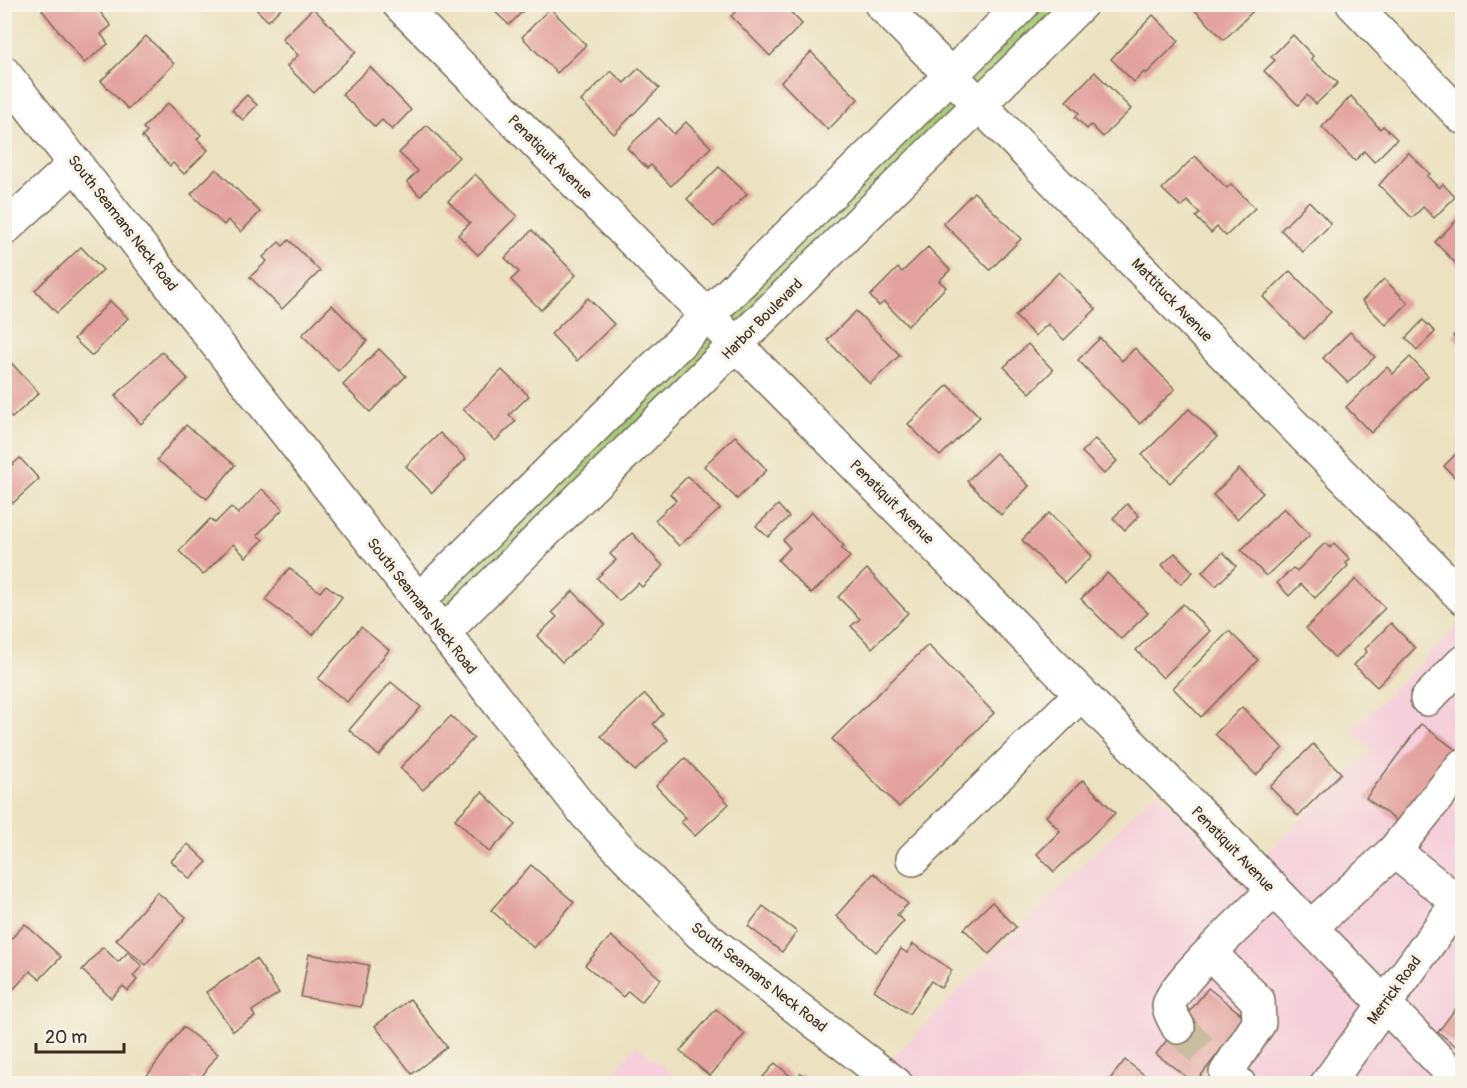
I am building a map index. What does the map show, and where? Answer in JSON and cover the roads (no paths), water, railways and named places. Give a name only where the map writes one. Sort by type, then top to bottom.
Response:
[{"type":"street","name":"Penatiquit Avenue","points":[[399,4],[1311,927],[1426,1049],[1462,1083]]},
{"type":"street","name":"Mattituck Avenue","points":[[881,4],[1462,597]]},
{"type":"street","points":[[418,601],[1023,4]]},
{"type":"street","name":"Harbor Boulevard","points":[[443,633],[1081,4]]},
{"type":"street","points":[[1353,4],[1462,117]]},
{"type":"street","name":"South Seamans Neck Road","points":[[4,73],[586,814],[701,934],[896,1083]]},
{"type":"street","points":[[4,229],[76,163]]},
{"type":"street","points":[[1426,699],[1462,663]]},
{"type":"street","points":[[913,859],[1081,694]]},
{"type":"street","points":[[1311,927],[1394,851],[1462,766]]},
{"type":"street","points":[[1394,851],[1460,900]]},
{"type":"street","points":[[1178,1027],[1168,1008],[1171,998],[1210,953],[1274,890]]},
{"type":"street","name":"Merrick Road","points":[[1327,1083],[1460,900]]},
{"type":"street","points":[[1210,953],[1253,994],[1259,1011],[1258,1023],[1226,1072]]},
{"type":"tunnel","points":[[1178,1027],[1212,1060]]}]
